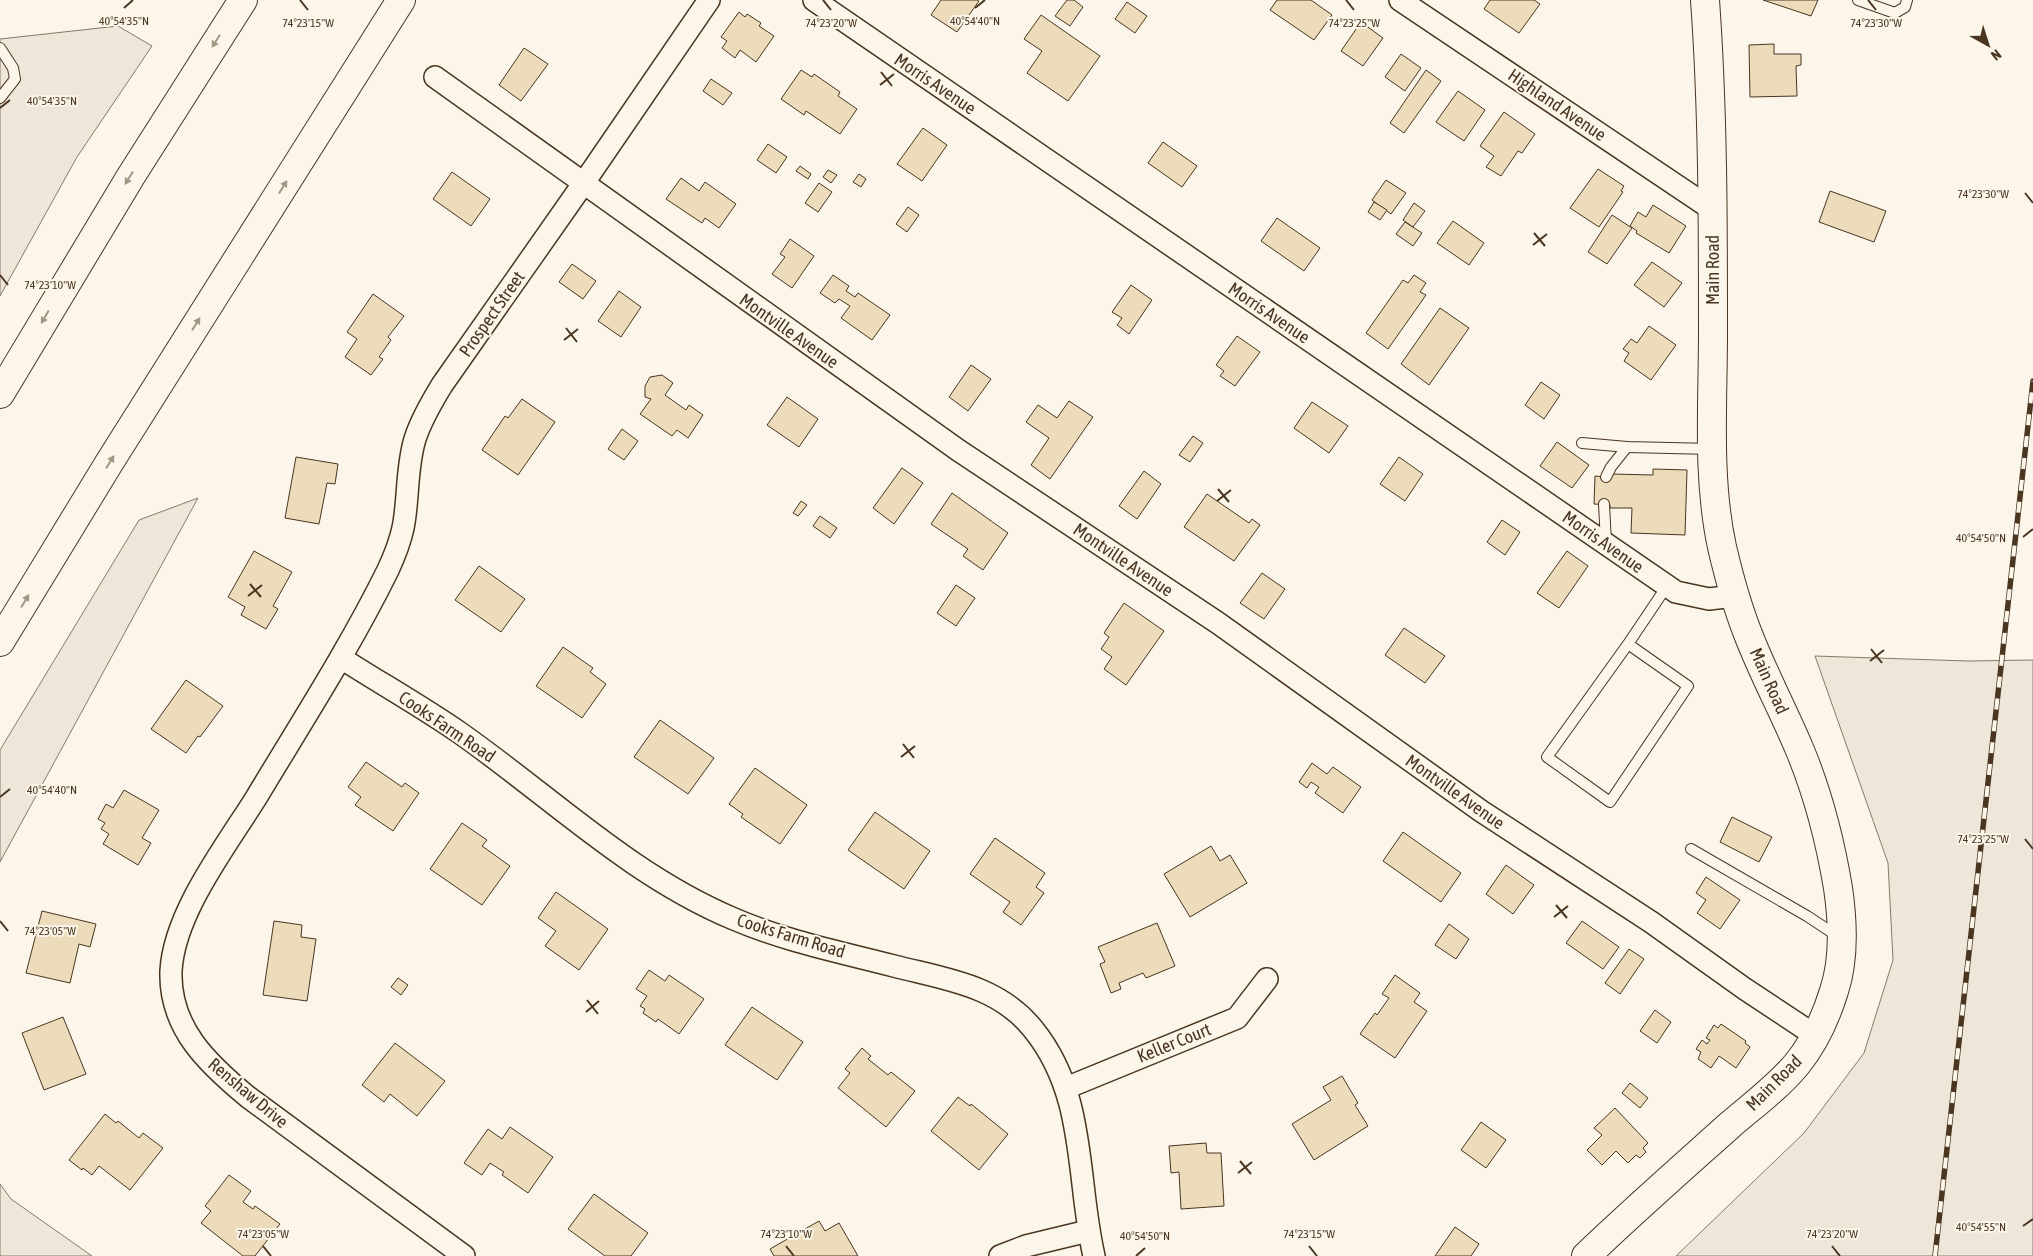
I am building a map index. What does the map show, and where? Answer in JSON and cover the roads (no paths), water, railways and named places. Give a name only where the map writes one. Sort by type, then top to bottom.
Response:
[{"type":"main road","points":[[0,394],[126,184],[243,0]]},
{"type":"main road","points":[[0,642],[104,472],[401,0]]},
{"type":"main road","name":"Main Road","points":[[1586,1256],[1795,1066],[1816,1036],[1836,987],[1841,960],[1840,903],[1833,856],[1817,794],[1800,750],[1748,635],[1734,596],[1721,543],[1715,496],[1713,449],[1714,210],[1709,59],[1704,0]]},
{"type":"street","name":"Prospect Street","points":[[341,658],[396,550],[403,529],[414,440],[425,413],[708,0]]},
{"type":"street","name":"Morris Avenue","points":[[814,0],[1676,592],[1709,599],[1734,596]]},
{"type":"street","name":"Highland Avenue","points":[[1400,0],[1714,210]]},
{"type":"street","name":"Montville Avenue","points":[[435,77],[958,450],[1218,623],[1481,811],[1651,922],[1745,989],[1816,1036]]},
{"type":"street","name":"Cooks Farm Road","points":[[341,658],[459,732],[649,874],[690,898],[733,919],[777,936],[952,979],[982,990],[1021,1016],[1032,1027],[1051,1053],[1066,1088],[1077,1132],[1088,1232],[1094,1256]]},
{"type":"street","name":"Renshaw Drive","points":[[341,658],[204,881],[182,926],[176,941],[171,972],[175,1003],[180,1018],[195,1046],[215,1070],[248,1097],[464,1256]]},
{"type":"street","name":"Keller Court","points":[[1066,1088],[1236,1018],[1267,979]]},
{"type":"street","points":[[1000,1256],[1026,1246],[1088,1232]]},
{"type":"lane","points":[[1858,0],[1895,12],[1905,7],[1907,0]]},
{"type":"lane","points":[[0,48],[13,68],[15,79],[0,98]]},
{"type":"lane","points":[[1582,443],[1627,447],[1713,449]]},
{"type":"lane","points":[[1606,477],[1611,467],[1627,447]]},
{"type":"lane","points":[[1604,504],[1606,544]]},
{"type":"lane","points":[[1628,644],[1688,686],[1610,802],[1547,757],[1667,586]]},
{"type":"lane","points":[[1691,849],[1807,916],[1842,939]]},
{"type":"railway","points":[[1935,1256],[2033,381]]}]
